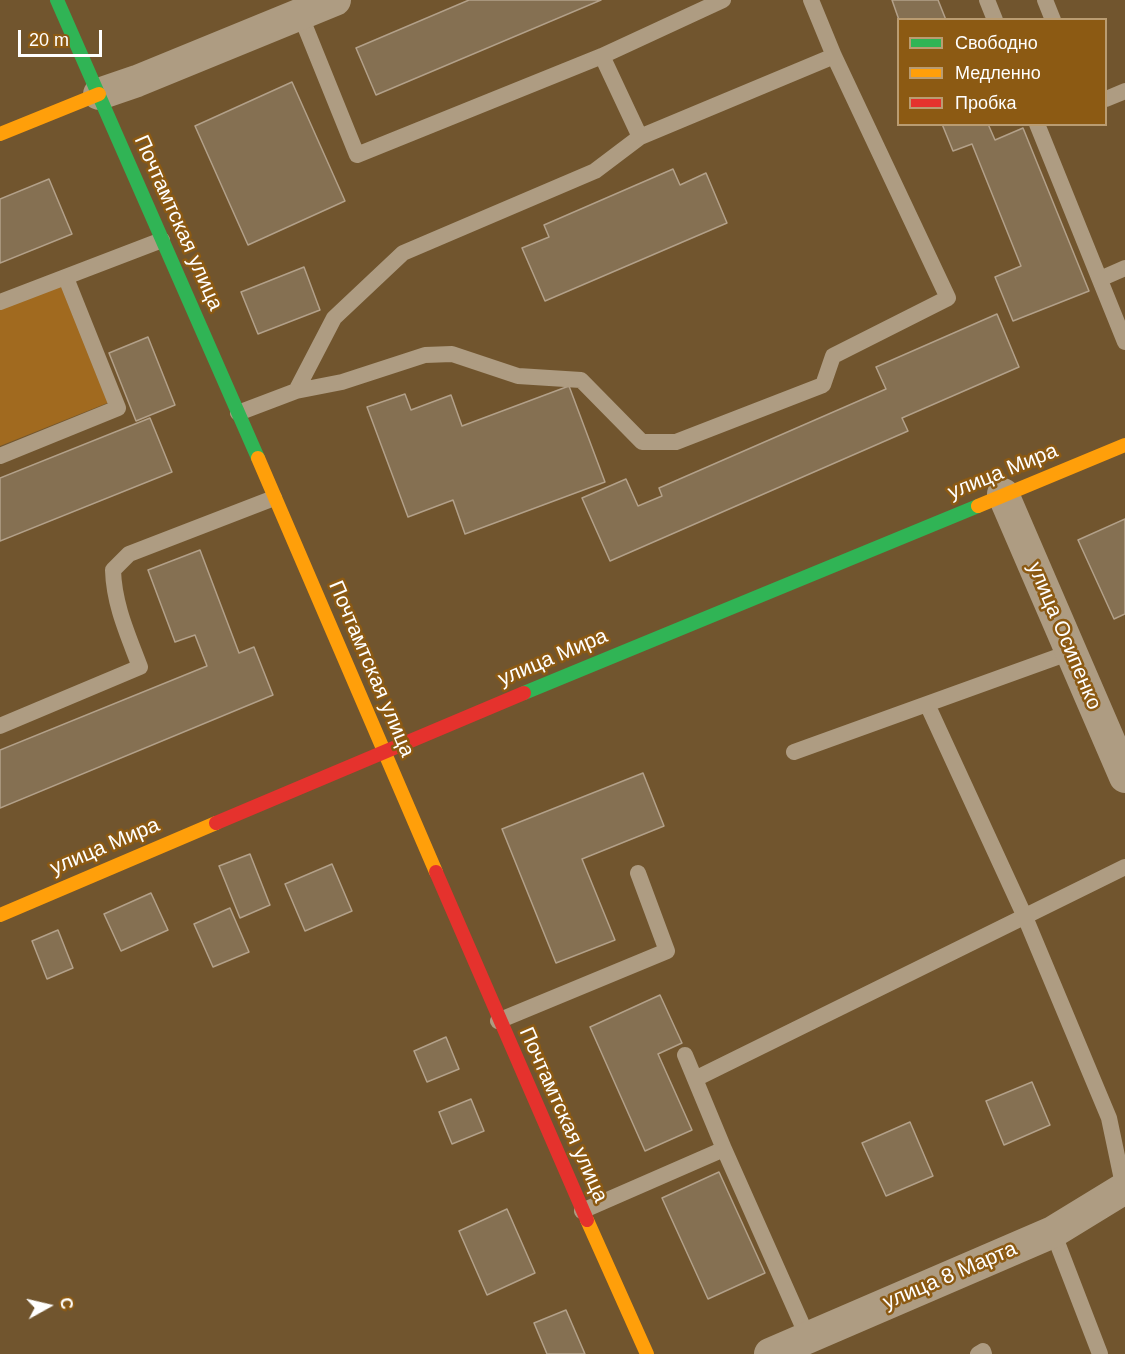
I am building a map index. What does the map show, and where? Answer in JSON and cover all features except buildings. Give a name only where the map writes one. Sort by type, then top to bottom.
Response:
[{"type":"street","name":"Почтамтская улица","points":[[57,0],[384,751],[498,1021],[647,1354]]},
{"type":"street","points":[[0,134],[335,0]]},
{"type":"street","name":"улица Мира","points":[[0,915],[384,751],[1003,494],[1125,446]]},
{"type":"street","name":"улица Осипенко","points":[[1003,494],[1125,777]]},
{"type":"street","name":"улица 8 Марта","points":[[771,1354],[1053,1232],[1124,1188]]},
{"type":"lane","points":[[300,14],[357,155],[602,56],[723,0]]},
{"type":"lane","points":[[238,413],[296,391],[342,382],[425,355],[452,354],[518,376],[581,380],[642,442],[676,442],[823,385],[833,356],[948,298],[834,56],[811,0]]},
{"type":"lane","points":[[987,0],[994,18]]},
{"type":"lane","points":[[1045,0],[1052,18]]},
{"type":"lane","points":[[602,56],[640,137]]},
{"type":"lane","points":[[296,391],[334,318],[403,253],[595,171],[640,137],[834,56]]},
{"type":"lane","points":[[1107,99],[1125,91]]},
{"type":"lane","points":[[1039,126],[1125,342]]},
{"type":"lane","points":[[0,303],[162,240]]},
{"type":"lane","points":[[1100,279],[1125,268]]},
{"type":"lane","points":[[0,456],[118,408],[66,278]]},
{"type":"lane","points":[[0,726],[140,667],[120,614],[114,586],[113,570],[129,554],[274,498]]},
{"type":"lane","points":[[794,752],[1071,652]]},
{"type":"lane","points":[[927,704],[1025,916],[1109,1118],[1124,1188]]},
{"type":"lane","points":[[695,1079],[1125,867]]},
{"type":"lane","points":[[498,1021],[667,951],[638,873]]},
{"type":"lane","points":[[685,1055],[808,1338]]},
{"type":"lane","points":[[582,1211],[724,1149]]},
{"type":"lane","points":[[1053,1232],[1100,1354]]},
{"type":"lane","points":[[978,1354],[983,1352],[984,1354]]},
{"type":"shaded area","points":[[62,285],[110,402],[0,446],[0,309]]},
{"type":"traffic: fast","points":[[57,0],[258,458]]},
{"type":"traffic: fast","points":[[524,693],[978,506]]},
{"type":"traffic: slow","points":[[0,134],[99,94]]},
{"type":"traffic: slow","points":[[978,506],[1125,445]]},
{"type":"traffic: slow","points":[[258,458],[436,872]]},
{"type":"traffic: slow","points":[[0,915],[216,823]]},
{"type":"traffic: slow","points":[[587,1220],[647,1354]]},
{"type":"traffic: jam","points":[[216,823],[524,693]]},
{"type":"traffic: jam","points":[[436,872],[587,1220]]}]
